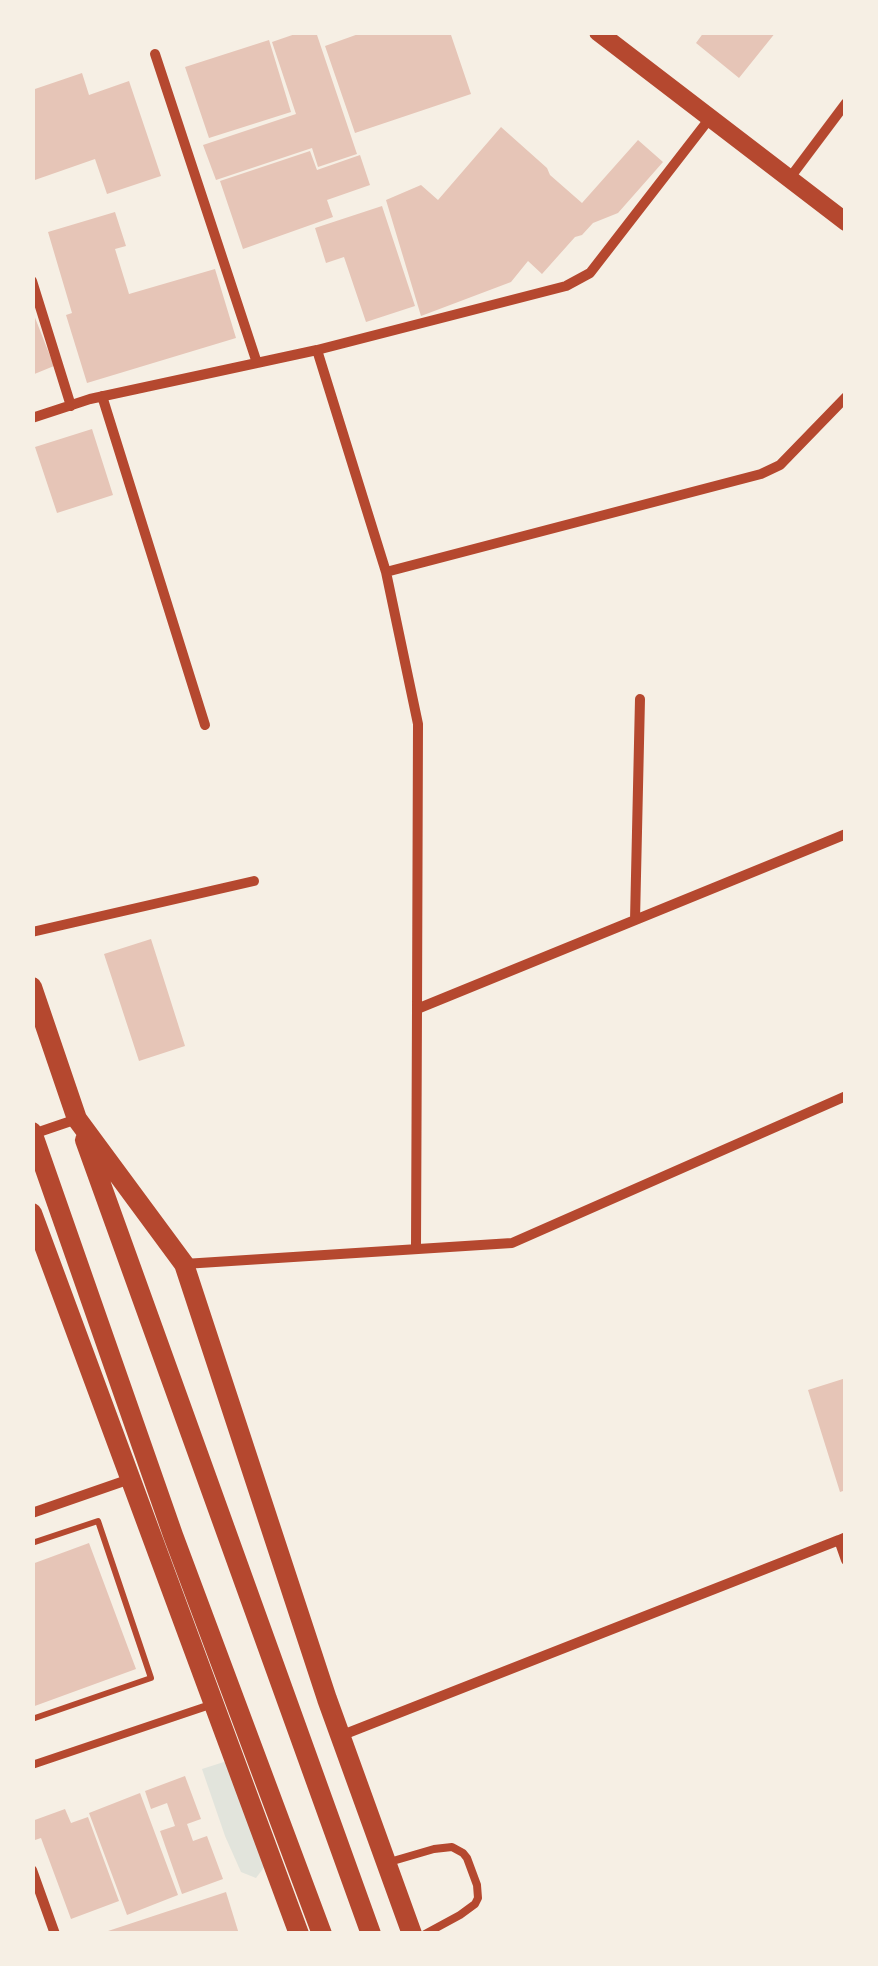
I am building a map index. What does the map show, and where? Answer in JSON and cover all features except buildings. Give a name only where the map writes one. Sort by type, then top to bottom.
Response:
[{"type":"main road","points":[[32,988],[371,1934]]},
{"type":"main road","points":[[78,1119],[184,1264],[340,1736],[412,1934]]},
{"type":"main road","points":[[32,1133],[173,1535],[322,1934]]},
{"type":"main road","points":[[32,1212],[298,1934]]},
{"type":"street","points":[[598,32],[846,222]]},
{"type":"street","points":[[155,54],[257,363]]},
{"type":"street","points":[[789,179],[846,103]]},
{"type":"street","points":[[32,418],[102,396],[317,350],[566,286],[590,273],[710,118]]},
{"type":"street","points":[[32,281],[71,406]]},
{"type":"street","points":[[317,350],[386,572],[418,724],[416,1247]]},
{"type":"street","points":[[102,396],[205,725]]},
{"type":"street","points":[[386,572],[760,474],[780,465],[846,397]]},
{"type":"street","points":[[635,920],[640,700]]},
{"type":"street","points":[[417,1009],[846,834]]},
{"type":"street","points":[[32,932],[254,881]]},
{"type":"street","points":[[184,1264],[512,1243],[846,1096]]},
{"type":"street","points":[[32,1133],[78,1119]]},
{"type":"street","points":[[32,1513],[131,1479]]},
{"type":"street","points":[[340,1736],[842,1538],[846,1560]]},
{"type":"street","points":[[32,1870],[55,1934]]},
{"type":"lane","points":[[32,1765],[213,1704]]},
{"type":"lane","points":[[386,1863],[452,1847],[467,1858],[477,1885],[475,1904],[425,1934]]},
{"type":"path","points":[[32,1544],[98,1521],[151,1678],[32,1719]]},
{"type":"shaded area","points":[[227,1761],[265,1866],[256,1878],[241,1872],[202,1769]]}]
